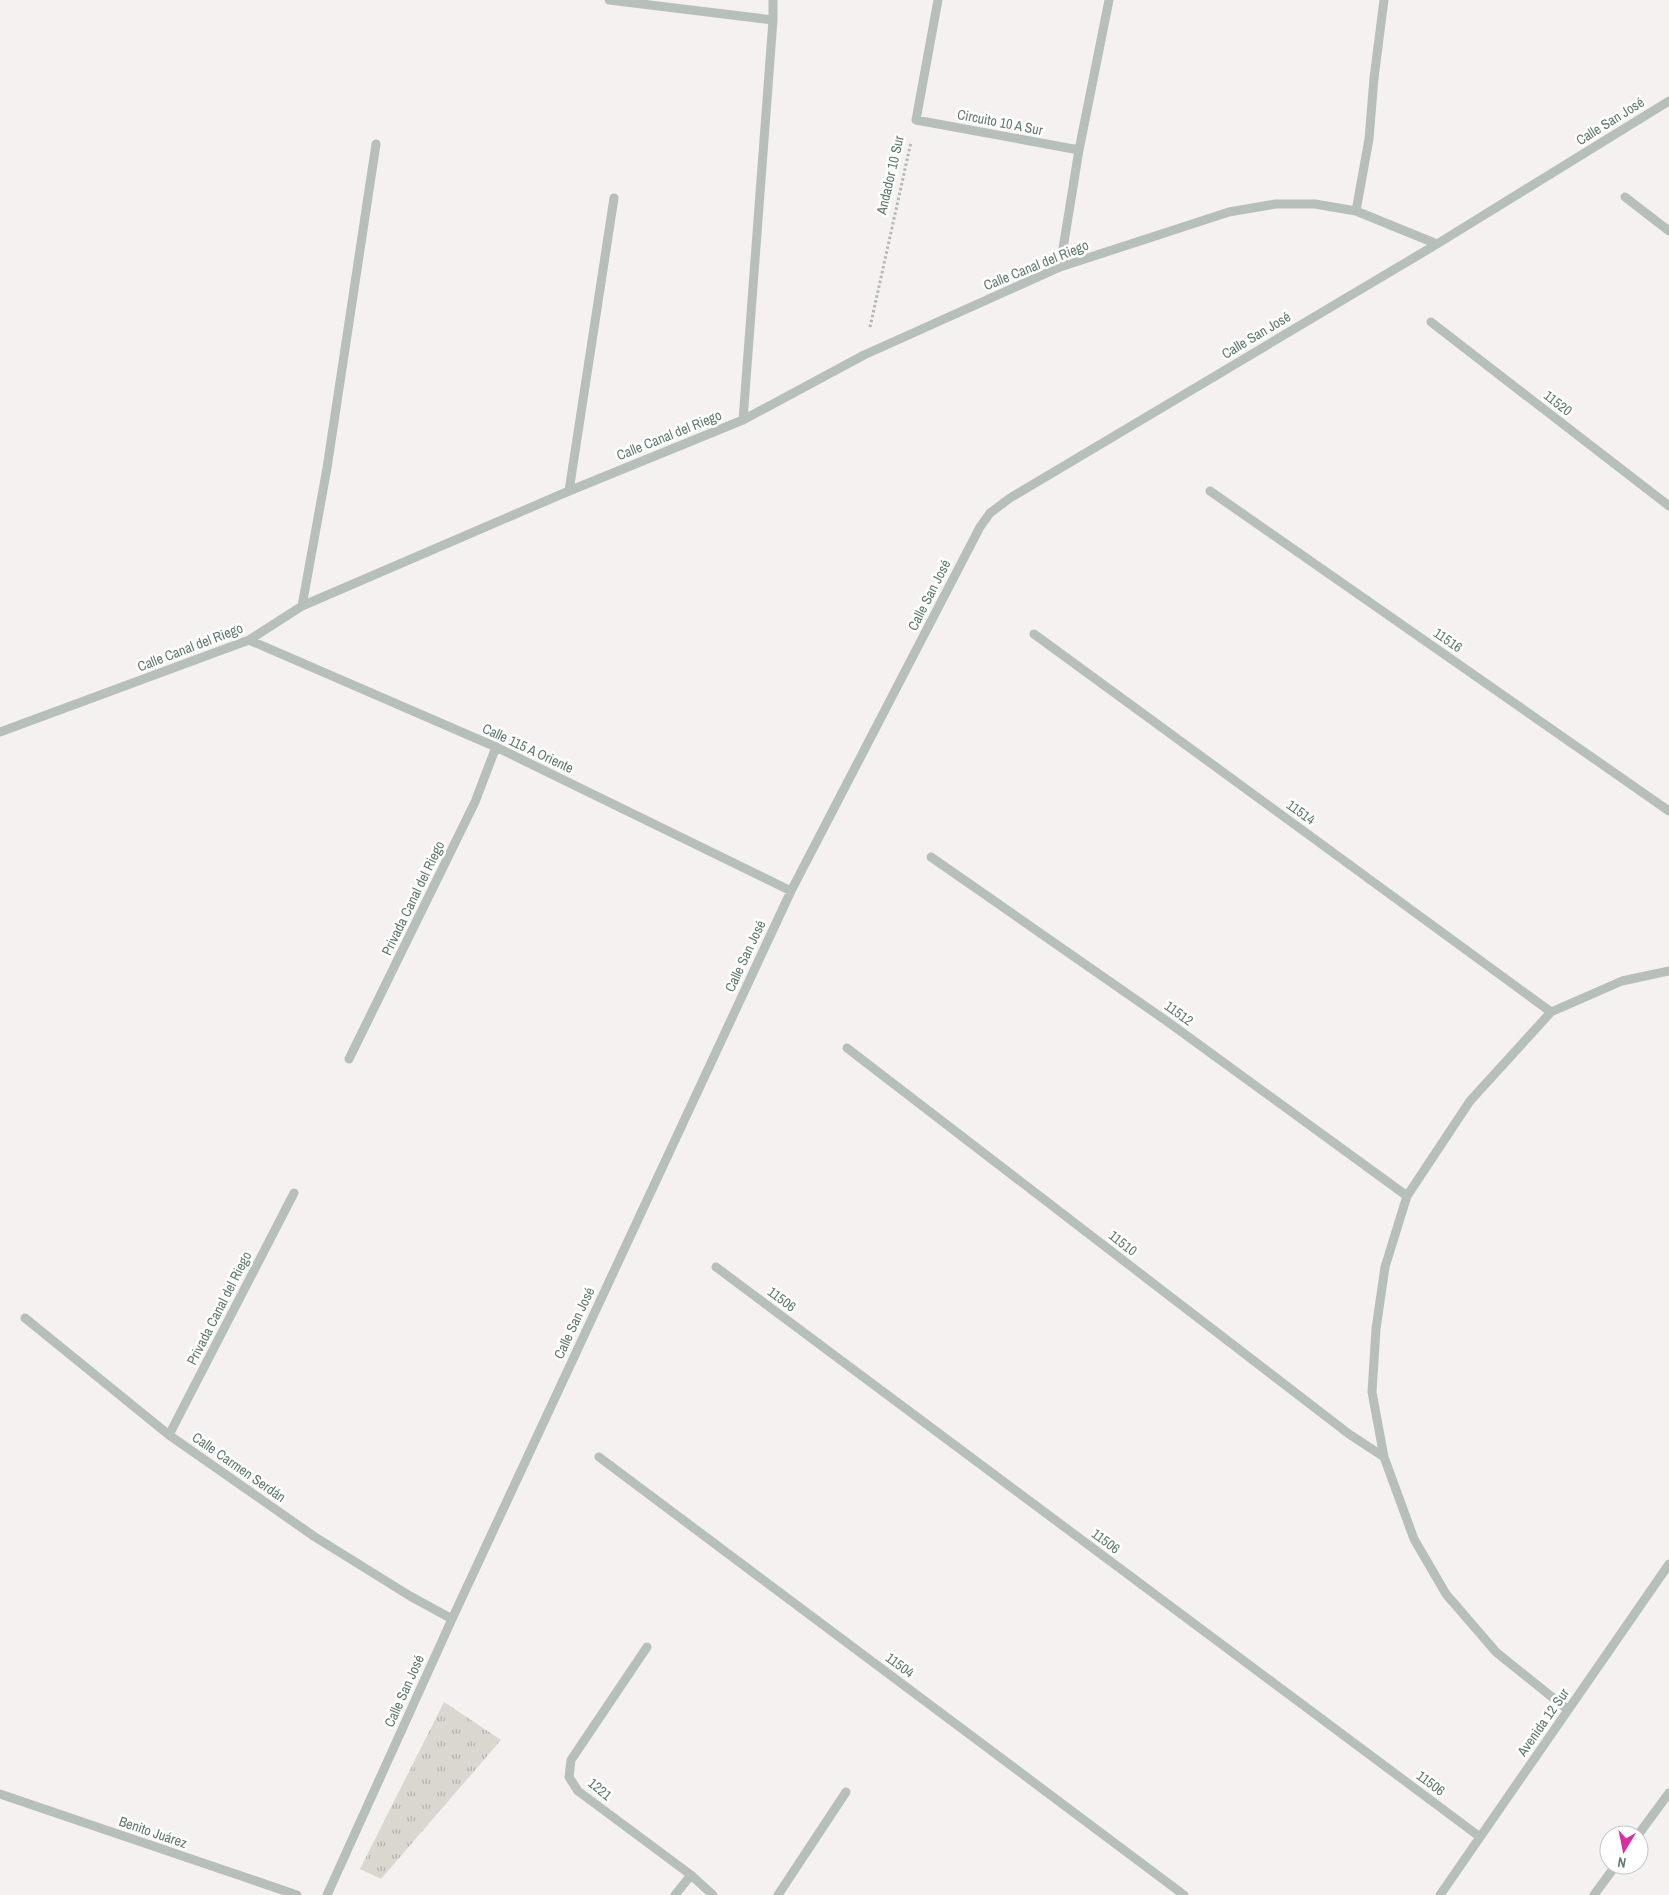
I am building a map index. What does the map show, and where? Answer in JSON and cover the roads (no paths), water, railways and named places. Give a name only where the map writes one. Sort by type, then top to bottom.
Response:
[{"type":"street","points":[[609,0],[772,20]]},
{"type":"street","points":[[743,420],[773,0]]},
{"type":"street","name":"Andador 10 Sur","points":[[916,120],[938,0]]},
{"type":"street","points":[[1060,267],[1079,150],[1109,0]]},
{"type":"street","points":[[1384,0],[1374,78],[1369,139],[1356,211],[1437,244]]},
{"type":"street","name":"Calle San José","points":[[327,1895],[452,1619],[791,891],[980,527],[990,514],[1010,498],[1437,244],[1669,101]]},
{"type":"street","name":"Circuito 10 A Sur","points":[[916,120],[1079,150]]},
{"type":"street","points":[[302,606],[327,468],[376,144]]},
{"type":"street","points":[[1625,197],[1669,230]]},
{"type":"street","points":[[569,491],[614,198]]},
{"type":"street","name":"Calle Canal del Riego","points":[[0,732],[249,640],[302,606],[569,491],[743,420],[864,355],[1060,267],[1229,212],[1276,204],[1315,204],[1356,211]]},
{"type":"street","name":"11520","points":[[1431,322],[1669,506]]},
{"type":"street","name":"11516","points":[[1210,491],[1669,811]]},
{"type":"street","name":"11514","points":[[1034,634],[1552,1012]]},
{"type":"street","name":"Calle 115 A Oriente","points":[[249,640],[496,747],[791,891]]},
{"type":"street","name":"Privada Canal del Riego","points":[[349,1059],[475,802],[496,747]]},
{"type":"street","name":"11512","points":[[931,857],[1168,1022],[1407,1196]]},
{"type":"street","points":[[1568,1710],[1496,1652],[1446,1594],[1414,1539],[1384,1457],[1372,1392],[1376,1329],[1385,1266],[1407,1196],[1470,1101],[1552,1012],[1622,981],[1669,971]]},
{"type":"street","name":"11510","points":[[847,1048],[1349,1434],[1384,1457]]},
{"type":"street","name":"Privada Canal del Riego","points":[[169,1435],[294,1194]]},
{"type":"street","name":"11506","points":[[716,1267],[1480,1837]]},
{"type":"street","name":"Calle Carmen Serdán","points":[[25,1318],[169,1435],[315,1537],[410,1596],[452,1619]]},
{"type":"street","name":"11504","points":[[599,1457],[1184,1895]]},
{"type":"street","name":"Avenida 12 Sur","points":[[1440,1895],[1669,1564]]},
{"type":"street","name":"1221","points":[[647,1647],[570,1760],[569,1777],[578,1791],[691,1875],[713,1895]]},
{"type":"street","points":[[778,1895],[846,1792]]},
{"type":"street","points":[[1645,1825],[1669,1792]]},
{"type":"street","name":"Benito Juárez","points":[[0,1794],[297,1895]]},
{"type":"street","points":[[675,1895],[691,1875]]},
{"type":"street","points":[[1594,1895],[1609,1875]]}]
